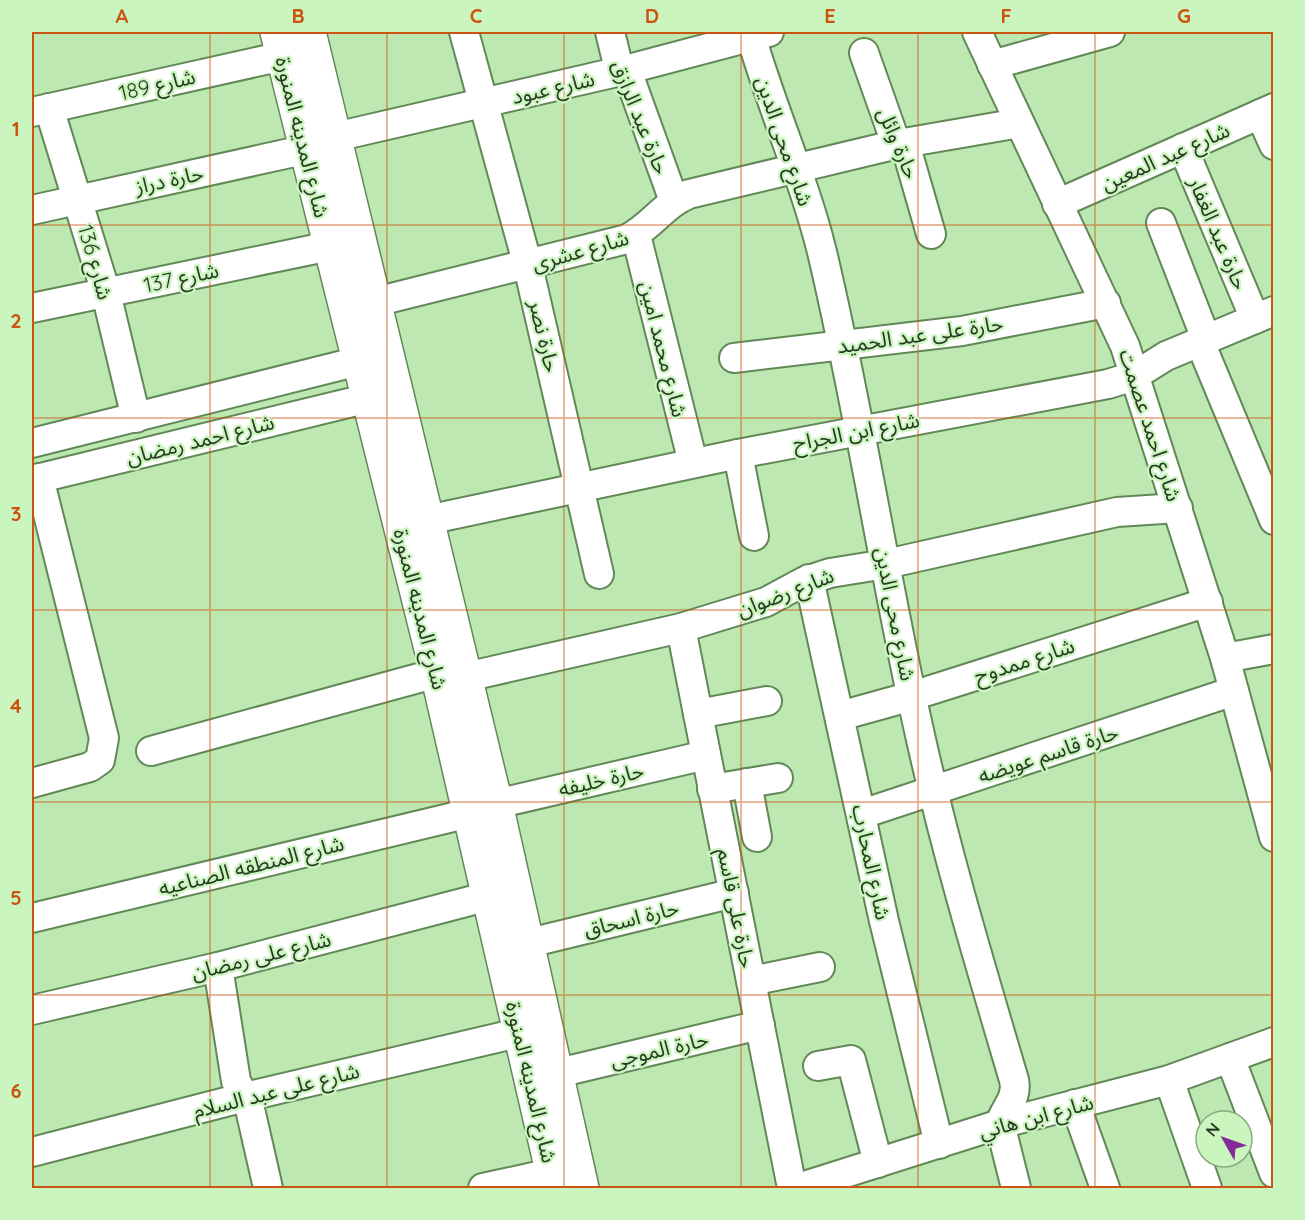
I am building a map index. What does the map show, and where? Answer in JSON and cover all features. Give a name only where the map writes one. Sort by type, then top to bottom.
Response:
[{"type":"main road","name":"شارع المدينه المنورة","points":[[309,32],[330,246],[369,398],[451,675],[483,808],[529,943],[582,1188]]},
{"type":"main road","name":"شارع المدينه المنورة","points":[[280,44],[321,143],[375,302],[427,520],[451,675]]},
{"type":"main road","name":"شارع المدينه المنورة","points":[[483,808],[489,896],[522,1032],[554,1180]]},
{"type":"street","name":"حارة نصر","points":[[464,32],[528,266],[599,574]]},
{"type":"street","name":"حارة عبد الرازق","points":[[610,32],[621,71],[630,79],[674,201]]},
{"type":"street","name":"شارع احمد عصمت","points":[[977,32],[1122,338],[1208,602],[1234,692],[1263,760],[1274,837]]},
{"type":"street","points":[[992,65],[1110,32]]},
{"type":"street","name":"شارع عبود","points":[[321,143],[621,71],[750,35]]},
{"type":"street","name":"شارع محى الدين","points":[[750,35],[767,92],[819,241],[861,430],[912,696],[933,791],[948,855],[1016,1089],[1014,1098],[1003,1114],[1000,1124]]},
{"type":"street","name":"شارع 189","points":[[40,110],[280,44]]},
{"type":"street","name":"حارة وائل","points":[[864,53],[898,144],[908,154],[931,234]]},
{"type":"street","name":"شارع 136","points":[[40,110],[79,199],[106,293],[136,418]]},
{"type":"street","points":[[1267,111],[1274,145]]},
{"type":"street","name":"شارع عبد المعين","points":[[1057,204],[1267,111]]},
{"type":"street","name":"شارع عشرى","points":[[375,302],[528,266],[636,234],[674,201],[689,194],[898,144],[1019,123]]},
{"type":"street","name":"حارة دراز","points":[[32,210],[321,143]]},
{"type":"street","name":"حارة عبد الغفار","points":[[1183,148],[1264,315]]},
{"type":"street","points":[[1161,223],[1203,341],[1274,520]]},
{"type":"street","name":"شارع محمد امين","points":[[636,234],[693,463]]},
{"type":"street","name":"شارع 137","points":[[32,308],[330,246]]},
{"type":"street","name":"حارة على عبد الحميد","points":[[734,358],[962,331],[1106,303]]},
{"type":"street","name":"شارع ابن الجراح","points":[[427,520],[738,454],[1108,384],[1134,375],[1166,356],[1264,315]]},
{"type":"street","name":"شارع احمد رمضان","points":[[32,443],[359,361]]},
{"type":"street","name":"شارع احمد رمضان","points":[[35,479],[369,398]]},
{"type":"street","points":[[738,454],[754,536]]},
{"type":"street","points":[[32,783],[81,770],[100,760],[104,738],[35,479]]},
{"type":"street","name":"شارع رضوان","points":[[151,751],[451,675],[681,628],[766,602],[809,579],[841,571],[886,564],[1117,512],[1178,508]]},
{"type":"street","name":"شارع المحارب","points":[[809,579],[884,921],[939,1144]]},
{"type":"street","name":"شارع ممدوح","points":[[840,716],[912,696],[1208,602]]},
{"type":"street","name":"حارة على قاسم","points":[[681,628],[792,1188]]},
{"type":"street","points":[[1225,658],[1274,650]]},
{"type":"street","name":"حارة قاسم عويضه","points":[[862,814],[1234,692]]},
{"type":"street","points":[[698,714],[767,701]]},
{"type":"street","name":"حارة خليفه","points":[[483,808],[706,755]]},
{"type":"street","points":[[712,789],[778,778]]},
{"type":"street","points":[[747,783],[758,837]]},
{"type":"street","name":"شارع المنطقه الصناعيه","points":[[32,918],[483,808]]},
{"type":"street","name":"حارة اسحاق","points":[[529,943],[734,893]]},
{"type":"street","name":"شارع على رمضان","points":[[32,1010],[218,967],[489,896]]},
{"type":"street","points":[[218,967],[236,1081],[245,1097],[268,1188]]},
{"type":"street","points":[[751,981],[820,967]]},
{"type":"street","name":"حارة الموجى","points":[[558,1073],[760,1025]]},
{"type":"street","name":"شارع على عبد السلام","points":[[32,1152],[245,1097],[522,1032]]},
{"type":"street","name":"شارع ابن هاني","points":[[798,1188],[854,1180],[878,1163],[1000,1124],[1169,1080],[1274,1042]]},
{"type":"street","points":[[1230,1058],[1274,1173]]},
{"type":"street","points":[[818,1066],[850,1060],[878,1163]]},
{"type":"street","points":[[1169,1080],[1207,1188]]},
{"type":"street","points":[[1075,1104],[1105,1188]]},
{"type":"street","points":[[1000,1124],[1016,1188]]},
{"type":"street","points":[[483,1188],[554,1180]]}]
